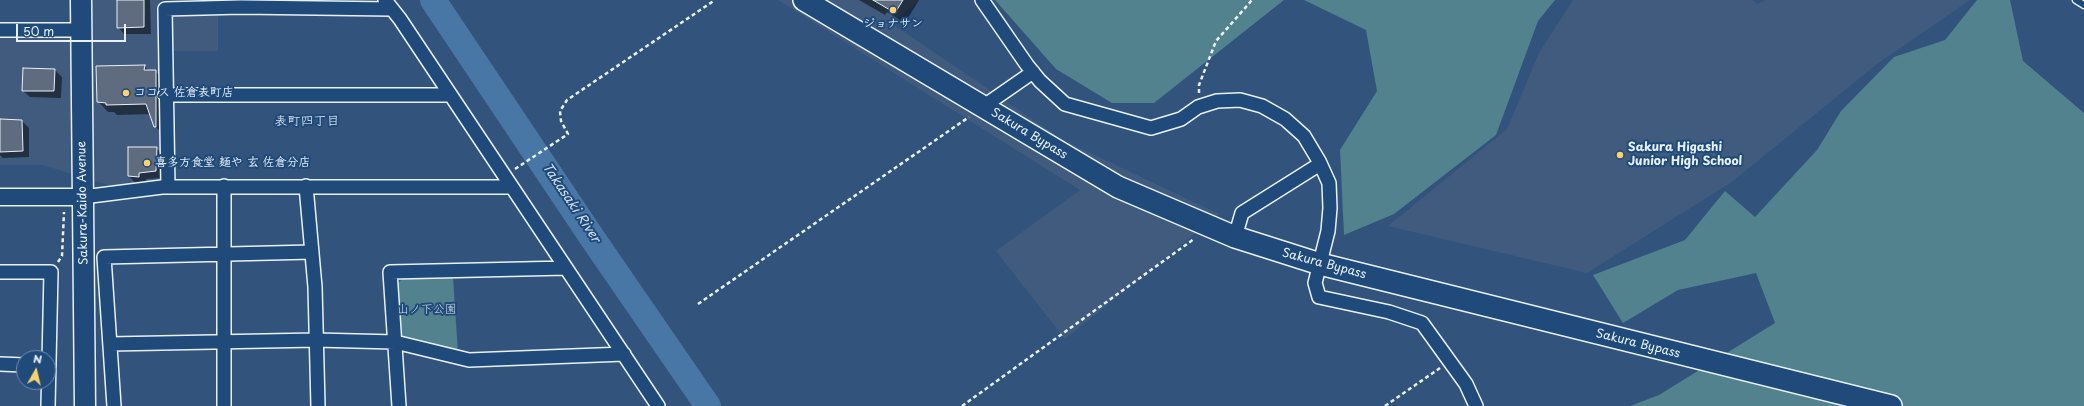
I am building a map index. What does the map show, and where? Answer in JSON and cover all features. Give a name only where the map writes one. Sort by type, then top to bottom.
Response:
[{"type":"highway","name":"Sakura Bypass","points":[[804,0],[1118,187],[1235,237],[1320,264],[1891,406]]},
{"type":"main road","name":"Sakura-Kaido Avenue","points":[[81,0],[74,197],[85,406]]},
{"type":"street","points":[[982,0],[1033,72],[1066,104],[1151,128],[1181,119],[1198,107],[1216,101],[1240,100],[1262,106],[1285,119],[1304,136],[1320,164],[1328,183],[1330,208],[1328,231],[1315,283],[1319,297],[1389,312],[1422,323],[1466,384],[1476,406]]},
{"type":"street","points":[[168,187],[165,95],[165,9],[240,3],[388,4],[658,406]]},
{"type":"street","points":[[0,30],[81,30]]},
{"type":"street","points":[[984,106],[1033,72]]},
{"type":"street","points":[[165,95],[450,95]]},
{"type":"street","points":[[1235,237],[1242,213],[1320,164]]},
{"type":"street","points":[[224,186],[224,406]]},
{"type":"street","points":[[306,186],[312,252],[318,406]]},
{"type":"street","points":[[0,197],[74,197],[168,187],[512,187]]},
{"type":"street","points":[[114,406],[104,257],[312,252]]},
{"type":"street","points":[[399,406],[390,272],[566,268]]},
{"type":"street","points":[[0,272],[51,272],[48,350]]},
{"type":"street","points":[[110,344],[316,340],[395,342],[469,360],[624,354]]},
{"type":"street","points":[[0,364],[16,365]]},
{"type":"street","points":[[48,390],[48,406]]},
{"type":"lane","points":[[2076,0],[2084,4]]},
{"type":"path","points":[[504,176],[568,134],[561,121],[560,111],[567,100],[715,0]]},
{"type":"path","points":[[1198,107],[1199,85],[1216,41],[1252,0]]},
{"type":"path","points":[[698,304],[984,106]]},
{"type":"path","points":[[51,272],[62,256],[74,197]]},
{"type":"path","points":[[962,406],[1210,227]]},
{"type":"path","points":[[1385,406],[1450,361]]},
{"type":"shaded area","points":[[88,0],[160,0],[160,15],[218,16],[218,51],[159,51],[160,181],[111,186],[43,165],[0,165],[0,27],[89,29]]},
{"type":"shaded area","points":[[778,0],[920,0],[891,23],[1063,140],[1219,214],[1065,339],[996,251],[1080,190]]},
{"type":"shaded area","name":"Sakura Higashi Junior High School","points":[[1573,0],[1752,0],[1757,4],[1766,0],[1970,0],[1877,64],[1733,181],[1587,273],[1388,226],[1507,129],[1539,53]]},
{"type":"green space","points":[[995,0],[1284,0],[1154,103],[1112,103],[1056,69]]},
{"type":"green space","points":[[1304,0],[1555,0],[1538,21],[1496,135],[1394,214],[1344,235],[1340,150],[1377,91],[1366,30]]},
{"type":"green space","points":[[1977,0],[2010,0],[2023,61],[2084,113],[2084,406],[1630,406],[1659,395],[1775,323],[1756,273],[1678,290],[1623,323],[1593,275],[1685,240],[1725,191],[1755,217],[1817,150],[1841,111],[1894,57],[1945,40]]},
{"type":"green space","name":"山ノ下公園","points":[[403,278],[453,278],[458,353],[407,340],[400,336],[397,284]]},
{"type":"building","points":[[117,0],[144,0],[144,27],[117,28]]},
{"type":"building","name":"ジョナサン","points":[[873,0],[903,0],[895,13]]},
{"type":"building","name":"ココス 佐倉表町店","points":[[145,65],[144,70],[156,70],[156,127],[154,127],[146,104],[106,105],[106,103],[97,102],[96,66]]},
{"type":"building","points":[[23,68],[55,69],[54,91],[22,91]]},
{"type":"building","points":[[0,119],[22,120],[23,151],[0,152]]},
{"type":"building","points":[[128,147],[157,147],[156,171],[139,173],[139,177],[128,176]]},
{"type":"waterway","name":"Takasaki River","points":[[433,0],[593,239],[708,406]]},
{"type":"place","name":"ジョナサン","points":[[893,10]]},
{"type":"place","name":"ココス 佐倉表町店","points":[[126,93]]},
{"type":"place","name":"Sakura Higashi Junior High School","points":[[1620,155]]},
{"type":"place","name":"喜多方食堂 麺や 玄 佐倉分店","points":[[147,163]]},
{"type":"district","name":"表町四丁目","points":[[307,121]]}]
